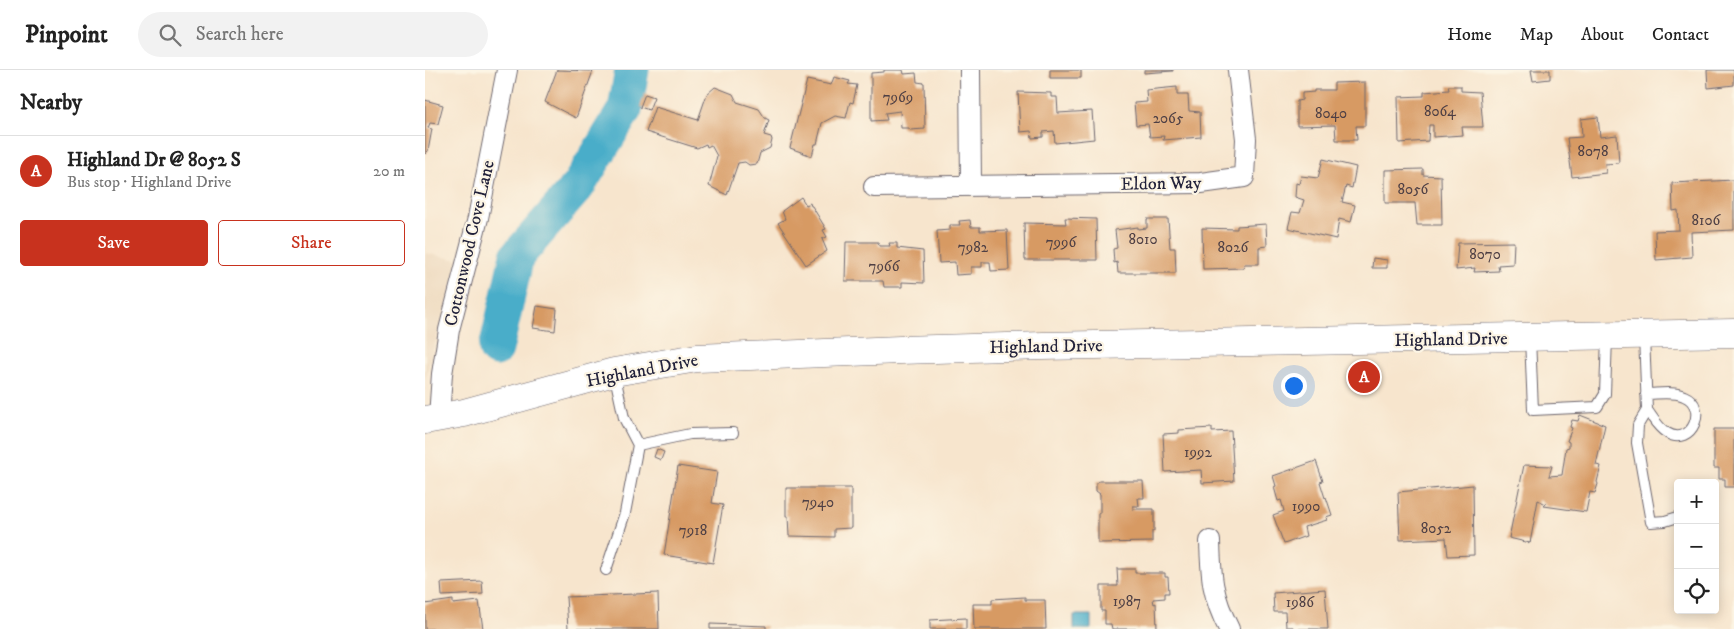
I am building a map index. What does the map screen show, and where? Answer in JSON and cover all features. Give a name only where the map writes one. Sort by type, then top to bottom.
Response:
[{"type":"main road","name":"Highland Drive","points":[[432,418],[491,406],[614,372],[697,358],[900,350],[1734,334]]},
{"type":"street","name":"Cottonwood Cove Lane","points":[[432,418],[449,330],[477,218],[507,70]]},
{"type":"street","points":[[874,187],[971,186],[969,70]]},
{"type":"street","name":"Eldon Way","points":[[971,186],[1201,183],[1244,177],[1246,139],[1237,70]]},
{"type":"street","points":[[1210,541],[1211,581],[1217,605],[1229,629]]},
{"type":"lane","points":[[1530,337],[1533,410],[1597,406],[1605,394],[1607,336]]},
{"type":"lane","points":[[1644,336],[1646,394],[1647,410],[1660,428],[1674,436],[1685,434],[1696,424],[1696,412],[1693,403],[1687,396],[1679,394],[1646,394]]},
{"type":"lane","points":[[606,570],[625,513],[638,445],[624,418],[614,372]]},
{"type":"lane","points":[[1647,410],[1638,425],[1637,443],[1651,522],[1674,518]]},
{"type":"lane","points":[[638,445],[690,434],[733,433]]},
{"type":"shaded area","points":[[425,253],[458,260],[425,380]]},
{"type":"water","points":[[1074,615],[1091,615],[1091,629],[1074,629]]},
{"type":"building","points":[[557,70],[593,71],[576,118],[545,102]]},
{"type":"building","points":[[884,70],[903,70],[904,74],[916,73],[917,82],[924,83],[925,129],[910,130],[909,128],[901,128],[900,111],[885,113],[887,120],[871,121],[871,73],[884,72]]},
{"type":"building","points":[[1050,70],[1081,70],[1081,78],[1050,78]]},
{"type":"building","points":[[1144,70],[1173,70],[1173,71],[1144,73]]},
{"type":"building","points":[[1531,70],[1550,70],[1550,79],[1533,81]]},
{"type":"building","points":[[1707,70],[1734,70],[1734,85],[1708,88]]},
{"type":"building","points":[[834,77],[850,81],[848,84],[857,85],[853,103],[850,102],[846,118],[835,116],[822,123],[812,156],[790,148],[807,80],[831,85]]},
{"type":"building","points":[[1365,82],[1365,126],[1356,126],[1357,140],[1336,140],[1335,125],[1297,126],[1297,101],[1302,100],[1302,93],[1314,92],[1314,90],[1334,90],[1334,83]]},
{"type":"building","points":[[1448,86],[1461,86],[1461,91],[1480,92],[1483,127],[1462,127],[1463,135],[1433,137],[1433,125],[1429,125],[1428,141],[1399,143],[1398,97],[1424,96],[1424,92],[1449,90]]},
{"type":"building","points":[[715,87],[733,94],[737,102],[759,109],[765,118],[769,120],[764,135],[771,137],[772,140],[770,148],[760,153],[757,164],[738,163],[727,195],[709,186],[717,156],[711,145],[707,147],[706,144],[697,148],[646,132],[655,107],[698,120],[707,94]]},
{"type":"building","points":[[1177,87],[1177,95],[1188,95],[1189,111],[1200,112],[1201,137],[1163,140],[1164,136],[1150,137],[1148,124],[1136,125],[1134,103],[1147,102],[1146,90]]},
{"type":"building","points":[[1018,92],[1051,93],[1051,97],[1057,97],[1058,113],[1092,111],[1094,139],[1055,143],[1054,131],[1043,132],[1043,137],[1032,138],[1031,131],[1020,132]]},
{"type":"building","points":[[645,94],[654,97],[649,110],[640,107]]},
{"type":"building","points":[[425,100],[443,105],[438,124],[430,123],[428,128],[432,129],[428,151],[425,154]]},
{"type":"building","points":[[1598,117],[1600,137],[1617,135],[1619,163],[1605,164],[1606,173],[1572,177],[1567,138],[1582,137],[1581,119]]},
{"type":"building","points":[[1323,159],[1356,167],[1352,188],[1346,186],[1342,202],[1355,205],[1351,222],[1339,219],[1336,239],[1288,228],[1292,212],[1300,213],[1304,200],[1295,197],[1296,183],[1299,184],[1301,176],[1318,178]]},
{"type":"building","points":[[1423,169],[1423,175],[1441,176],[1442,225],[1417,225],[1415,203],[1385,203],[1385,170]]},
{"type":"building","points":[[1734,180],[1734,230],[1691,232],[1692,257],[1656,260],[1655,231],[1679,230],[1678,210],[1673,211],[1672,183]]},
{"type":"building","points":[[801,197],[806,205],[810,203],[812,206],[826,229],[823,230],[827,237],[822,239],[827,251],[806,265],[778,223],[785,219],[782,211]]},
{"type":"building","points":[[1065,218],[1096,219],[1097,260],[1025,260],[1024,223],[1066,224]]},
{"type":"building","points":[[1147,219],[1168,219],[1170,248],[1175,248],[1176,273],[1118,273],[1117,262],[1114,263],[1113,249],[1117,248],[1115,230],[1138,227],[1138,229],[1147,228]]},
{"type":"building","points":[[970,220],[971,227],[980,227],[980,231],[1007,230],[1009,270],[991,271],[990,262],[982,262],[982,267],[971,267],[971,274],[956,275],[955,262],[939,263],[937,231],[950,230],[950,225],[960,225],[959,221]]},
{"type":"building","points":[[1266,224],[1267,246],[1259,247],[1259,264],[1244,264],[1243,268],[1203,269],[1202,228],[1237,229],[1237,226]]},
{"type":"building","points":[[846,242],[878,242],[879,246],[890,246],[889,243],[897,243],[897,248],[923,251],[924,283],[902,282],[902,287],[884,287],[883,281],[845,281]]},
{"type":"building","points":[[1514,242],[1513,264],[1498,265],[1499,271],[1474,272],[1475,268],[1456,270],[1458,243]]},
{"type":"building","points":[[1373,258],[1387,260],[1387,268],[1372,268]]},
{"type":"building","points":[[537,306],[557,309],[555,331],[533,328]]},
{"type":"building","points":[[1580,415],[1605,425],[1596,465],[1601,466],[1598,484],[1595,493],[1590,492],[1586,512],[1544,506],[1546,504],[1538,500],[1530,543],[1509,538],[1524,465],[1552,466],[1549,476],[1562,475],[1566,448],[1569,447],[1569,442],[1567,441],[1572,428],[1570,427],[1572,420],[1578,421]]},
{"type":"building","points":[[1212,428],[1212,432],[1231,431],[1234,481],[1202,483],[1201,470],[1165,472],[1163,434],[1179,433],[1179,430]]},
{"type":"building","points":[[1714,429],[1734,429],[1734,487],[1725,487],[1725,479],[1719,479],[1719,468],[1714,468]]},
{"type":"building","points":[[657,449],[664,452],[661,460],[654,457]]},
{"type":"building","points":[[1316,461],[1323,481],[1320,482],[1332,515],[1326,517],[1327,520],[1304,527],[1306,536],[1284,544],[1273,515],[1284,511],[1281,500],[1278,501],[1273,476]]},
{"type":"building","points":[[678,466],[717,472],[712,503],[723,505],[713,563],[664,555]]},
{"type":"building","points":[[1099,481],[1143,481],[1144,498],[1138,498],[1139,506],[1133,506],[1133,509],[1154,509],[1152,542],[1098,543],[1100,494],[1096,491],[1096,483]]},
{"type":"building","points":[[1473,485],[1474,555],[1448,556],[1446,538],[1400,540],[1398,492]]},
{"type":"building","points":[[786,488],[851,488],[851,528],[834,529],[834,537],[789,536],[788,516],[786,516]]},
{"type":"building","points":[[1117,569],[1135,569],[1135,573],[1165,573],[1165,577],[1168,577],[1169,593],[1165,593],[1165,598],[1153,599],[1154,604],[1156,603],[1157,629],[1112,629],[1111,624],[1105,624],[1105,611],[1101,611],[1101,586],[1118,586]]},
{"type":"building","points":[[482,581],[483,594],[442,596],[441,583]]},
{"type":"building","points":[[1325,589],[1328,629],[1293,629],[1293,627],[1286,627],[1285,612],[1274,612],[1273,593]]},
{"type":"building","points":[[658,593],[659,629],[568,629],[566,597]]},
{"type":"building","points":[[1025,597],[1025,600],[1045,600],[1046,629],[974,629],[973,604],[992,604],[992,599]]},
{"type":"building","points":[[453,600],[453,604],[479,601],[483,629],[425,629],[425,604]]},
{"type":"building","points":[[966,618],[966,629],[930,629],[930,620]]},
{"type":"building","points":[[710,624],[766,626],[766,629],[710,629]]},
{"type":"waterway","points":[[496,349],[517,256],[578,186],[625,109],[632,70]]},
{"type":"place","name":"Highland Dr @ 8052 S","points":[[1364,377]]}]
